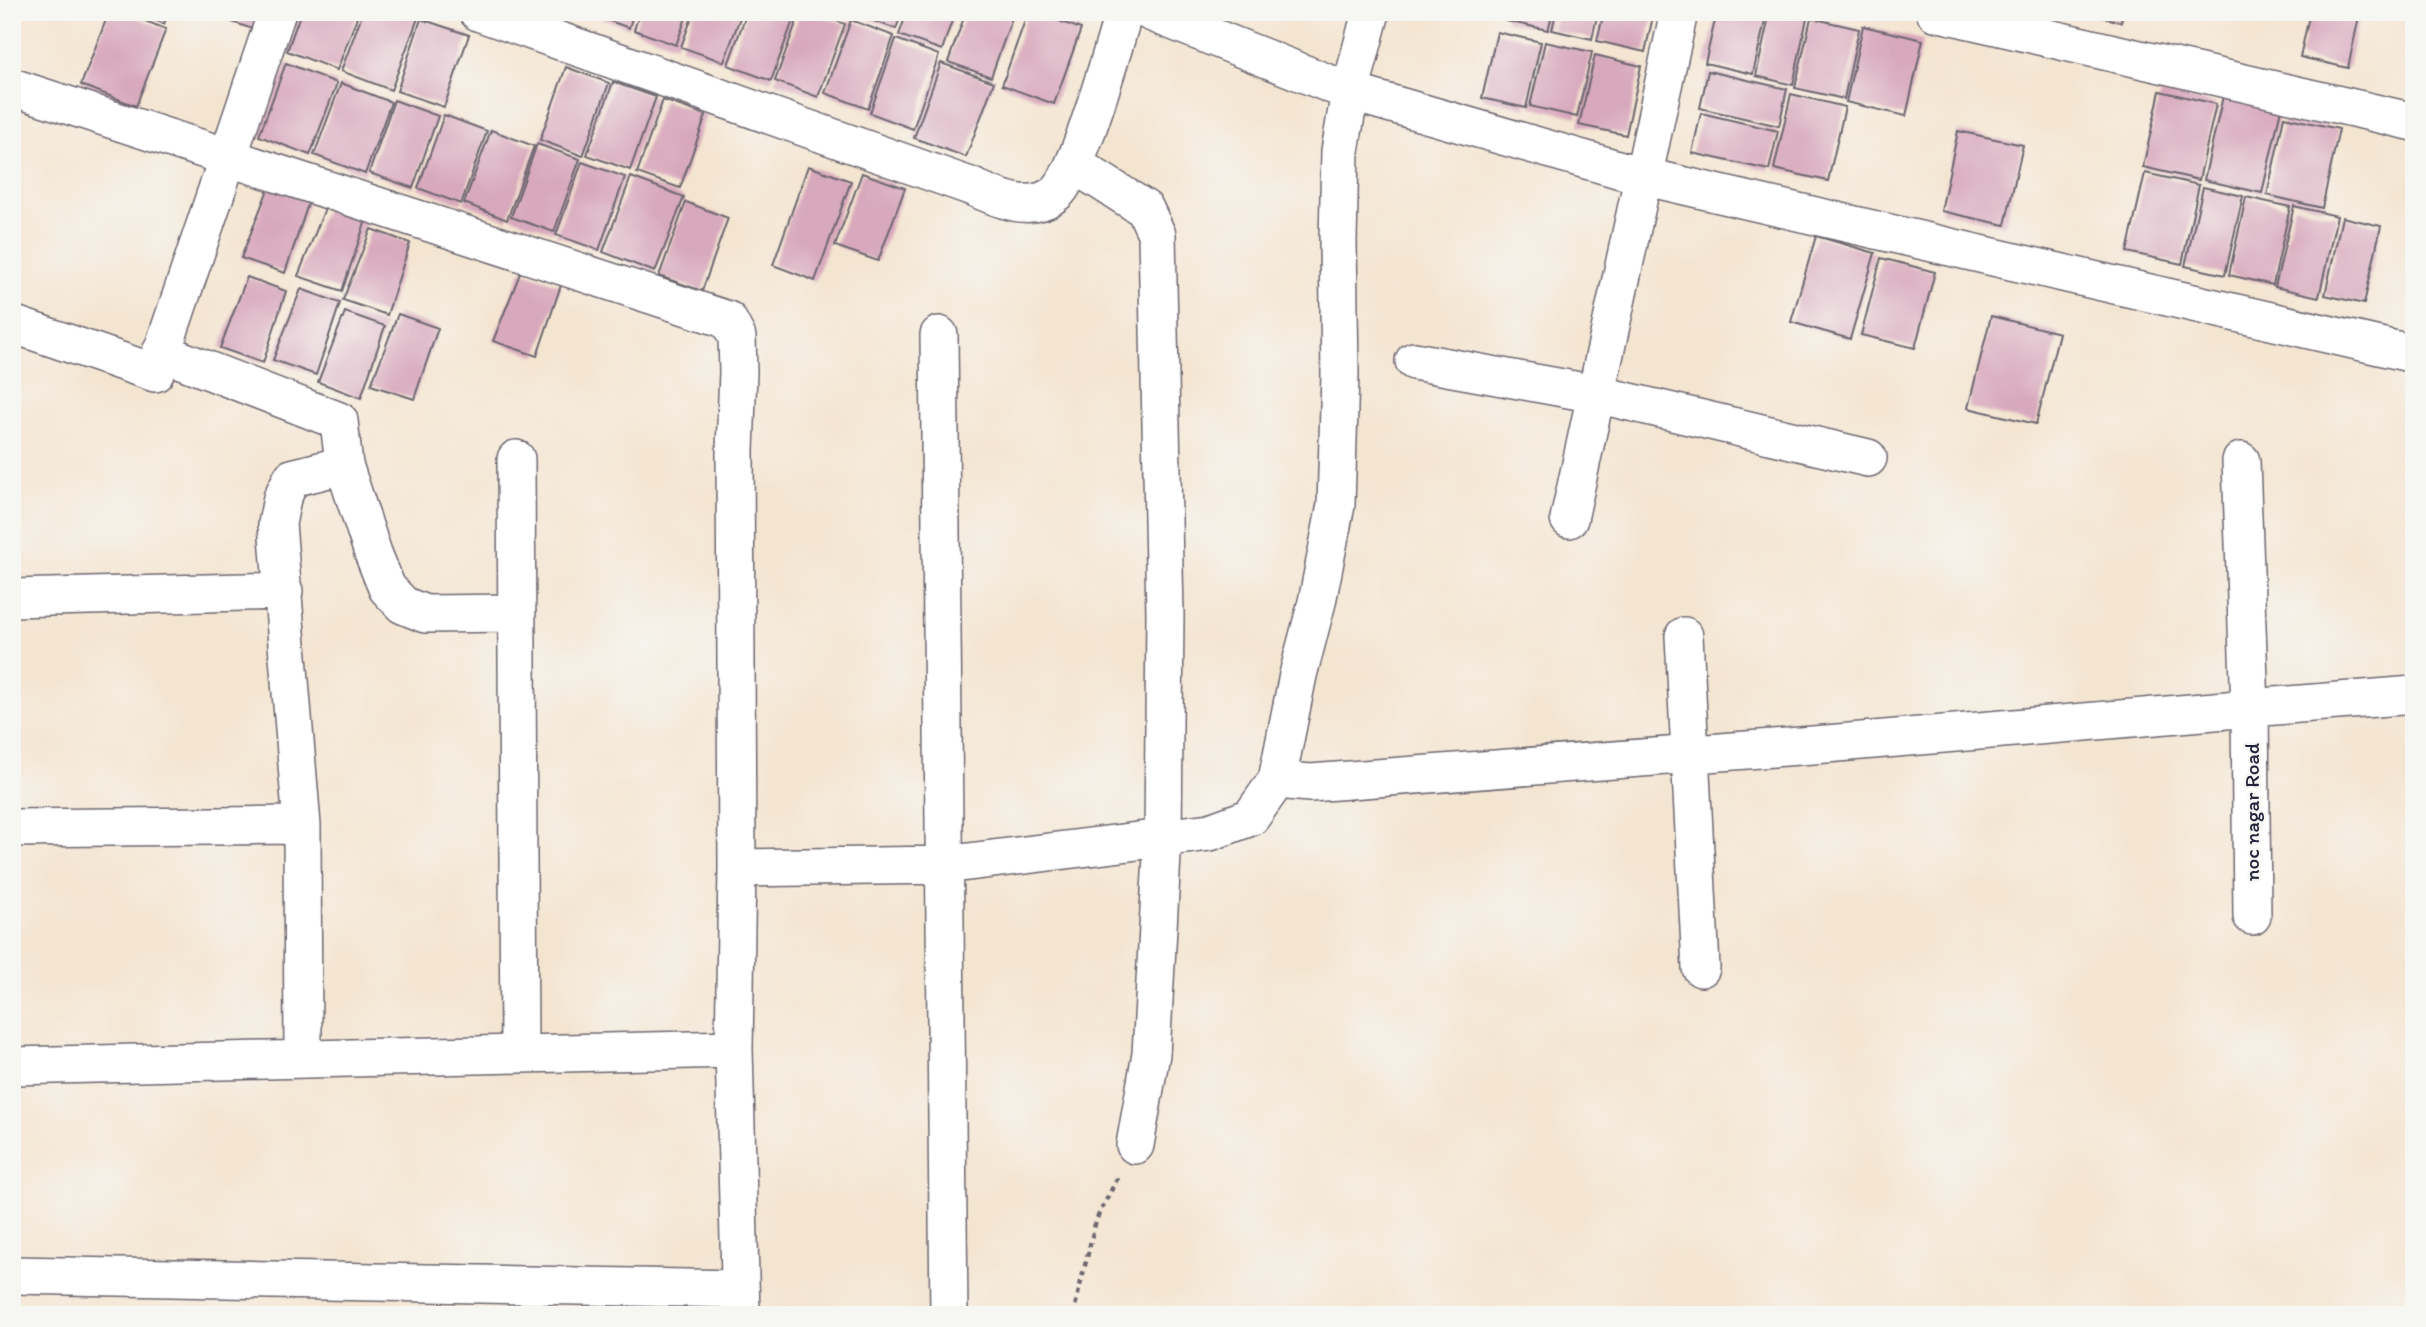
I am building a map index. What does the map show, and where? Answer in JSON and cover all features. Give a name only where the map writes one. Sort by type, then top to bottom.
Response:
[{"type":"street","points":[[12,324],[155,373],[277,12]]},
{"type":"street","points":[[478,12],[1008,202],[1034,203],[1056,193],[1075,165],[1124,12]]},
{"type":"street","points":[[1150,12],[1350,92],[1642,176],[2414,354]]},
{"type":"street","points":[[737,868],[944,865],[1210,832],[1251,817],[1277,780],[1336,505],[1340,375],[1339,151],[1350,92],[1371,12]]},
{"type":"street","points":[[1569,519],[1679,12]]},
{"type":"street","points":[[1935,12],[2414,122]]},
{"type":"street","points":[[12,87],[728,320],[737,337],[738,372],[735,450],[737,868],[734,1049],[741,1302],[12,1275]]},
{"type":"street","points":[[1075,165],[1145,209],[1157,235],[1165,614],[1163,838],[1151,1054],[1135,1145]]},
{"type":"street","points":[[939,335],[949,1315]]},
{"type":"street","points":[[161,352],[339,421],[344,465],[387,588],[403,605],[425,614],[517,613]]},
{"type":"street","points":[[1414,361],[1596,394],[1868,458]]},
{"type":"street","points":[[516,459],[519,1054]]},
{"type":"street","name":"noc nagar Road","points":[[2241,461],[2250,708],[2252,916]]},
{"type":"street","points":[[303,1059],[302,825],[277,524],[282,498],[292,478],[344,465]]},
{"type":"street","points":[[12,598],[284,591]]},
{"type":"street","points":[[1684,636],[1701,968]]},
{"type":"street","points":[[1277,780],[1310,783],[2414,695]]},
{"type":"street","points":[[12,828],[302,825]]},
{"type":"street","points":[[12,1066],[734,1049]]},
{"type":"path","points":[[1073,1315],[1096,1220],[1135,1145]]},
{"type":"building","points":[[109,12],[122,12],[166,29],[136,106],[81,85]]},
{"type":"building","points":[[135,12],[169,12],[164,24]]},
{"type":"building","points":[[226,12],[275,12],[267,34],[224,19]]},
{"type":"building","points":[[301,12],[359,12],[337,70],[287,51]]},
{"type":"building","points":[[363,12],[403,12],[418,18],[391,90],[341,71]]},
{"type":"building","points":[[585,12],[634,12],[629,28]]},
{"type":"building","points":[[640,12],[688,12],[676,45],[634,30]]},
{"type":"building","points":[[694,12],[742,12],[724,62],[681,47]]},
{"type":"building","points":[[747,12],[796,12],[771,81],[728,65]]},
{"type":"building","points":[[800,12],[813,12],[845,24],[818,97],[775,81]]},
{"type":"building","points":[[849,12],[902,12],[896,29]]},
{"type":"building","points":[[907,12],[955,12],[942,50],[899,35]]},
{"type":"building","points":[[966,12],[1014,12],[991,77],[948,62]]},
{"type":"building","points":[[1028,12],[1035,12],[1081,29],[1054,104],[1002,85]]},
{"type":"building","points":[[1508,12],[1553,12],[1548,30],[1506,21]]},
{"type":"building","points":[[1556,12],[1598,12],[1592,39],[1552,30]]},
{"type":"building","points":[[1604,12],[1654,12],[1645,52],[1597,41]]},
{"type":"building","points":[[1717,12],[1767,12],[1753,74],[1705,63]]},
{"type":"building","points":[[1770,12],[1785,12],[1807,18],[1793,85],[1756,76]]},
{"type":"building","points":[[2083,12],[2123,12],[2121,22]]},
{"type":"building","points":[[2310,12],[2360,12],[2348,68],[2300,57]]},
{"type":"building","points":[[1811,18],[1859,29],[1844,99],[1795,88]]},
{"type":"building","points":[[421,19],[469,35],[444,107],[397,91]]},
{"type":"building","points":[[851,20],[894,36],[868,109],[825,93]]},
{"type":"building","points":[[1863,26],[1923,40],[1906,116],[1846,102]]},
{"type":"building","points":[[1497,32],[1541,42],[1526,108],[1482,98]]},
{"type":"building","points":[[896,39],[939,55],[913,129],[870,113]]},
{"type":"building","points":[[1545,42],[1592,52],[1577,117],[1530,106]]},
{"type":"building","points":[[1595,55],[1641,66],[1626,135],[1579,125]]},
{"type":"building","points":[[286,63],[337,83],[310,155],[259,136]]},
{"type":"building","points":[[941,63],[994,82],[966,157],[914,138]]},
{"type":"building","points":[[566,67],[609,83],[583,156],[540,140]]},
{"type":"building","points":[[1708,71],[1787,89],[1779,126],[1700,108]]},
{"type":"building","points":[[613,82],[656,97],[630,170],[587,155]]},
{"type":"building","points":[[341,83],[391,102],[365,174],[314,155]]},
{"type":"building","points":[[2160,91],[2216,104],[2199,180],[2143,167]]},
{"type":"building","points":[[1791,94],[1845,107],[1828,181],[1774,169]]},
{"type":"building","points":[[2223,96],[2281,109],[2262,193],[2204,180]]},
{"type":"building","points":[[394,100],[438,116],[413,188],[369,173]]},
{"type":"building","points":[[663,100],[706,115],[680,188],[637,173]]},
{"type":"building","points":[[1701,113],[1778,131],[1769,170],[1692,153]]},
{"type":"building","points":[[444,115],[487,131],[461,204],[418,188]]},
{"type":"building","points":[[2284,117],[2339,129],[2322,208],[2267,195]]},
{"type":"building","points":[[491,130],[534,146],[507,220],[464,203]]},
{"type":"building","points":[[1958,131],[2023,145],[2005,225],[1941,211]]},
{"type":"building","points":[[537,144],[580,159],[554,232],[511,217]]},
{"type":"building","points":[[582,162],[625,177],[599,250],[556,235]]},
{"type":"building","points":[[808,166],[851,181],[815,281],[773,265]]},
{"type":"building","points":[[862,173],[905,188],[878,261],[835,246]]},
{"type":"building","points":[[2145,173],[2199,185],[2182,264],[2127,252]]},
{"type":"building","points":[[631,177],[684,197],[655,272],[603,252]]},
{"type":"building","points":[[269,187],[309,201],[285,273],[241,258]]},
{"type":"building","points":[[2203,187],[2243,196],[2225,275],[2185,266]]},
{"type":"building","points":[[2246,197],[2290,207],[2273,285],[2229,275]]},
{"type":"building","points":[[686,202],[728,218],[702,291],[659,276]]},
{"type":"building","points":[[326,206],[366,220],[342,291],[298,276]]},
{"type":"building","points":[[2294,206],[2337,216],[2319,297],[2275,287]]},
{"type":"building","points":[[2342,217],[2381,226],[2364,304],[2325,295]]},
{"type":"building","points":[[371,229],[410,243],[387,315],[343,300]]},
{"type":"building","points":[[1816,236],[1875,253],[1850,339],[1791,322]]},
{"type":"building","points":[[1881,258],[1935,272],[1915,348],[1861,335]]},
{"type":"building","points":[[521,271],[561,285],[537,356],[493,341]]},
{"type":"building","points":[[247,277],[286,291],[263,363],[220,348]]},
{"type":"building","points":[[301,289],[340,303],[316,375],[273,360]]},
{"type":"building","points":[[345,312],[385,326],[361,398],[318,382]]},
{"type":"building","points":[[398,314],[438,328],[414,399],[371,385]]},
{"type":"building","points":[[1991,316],[2059,333],[2036,424],[1968,408]]}]
